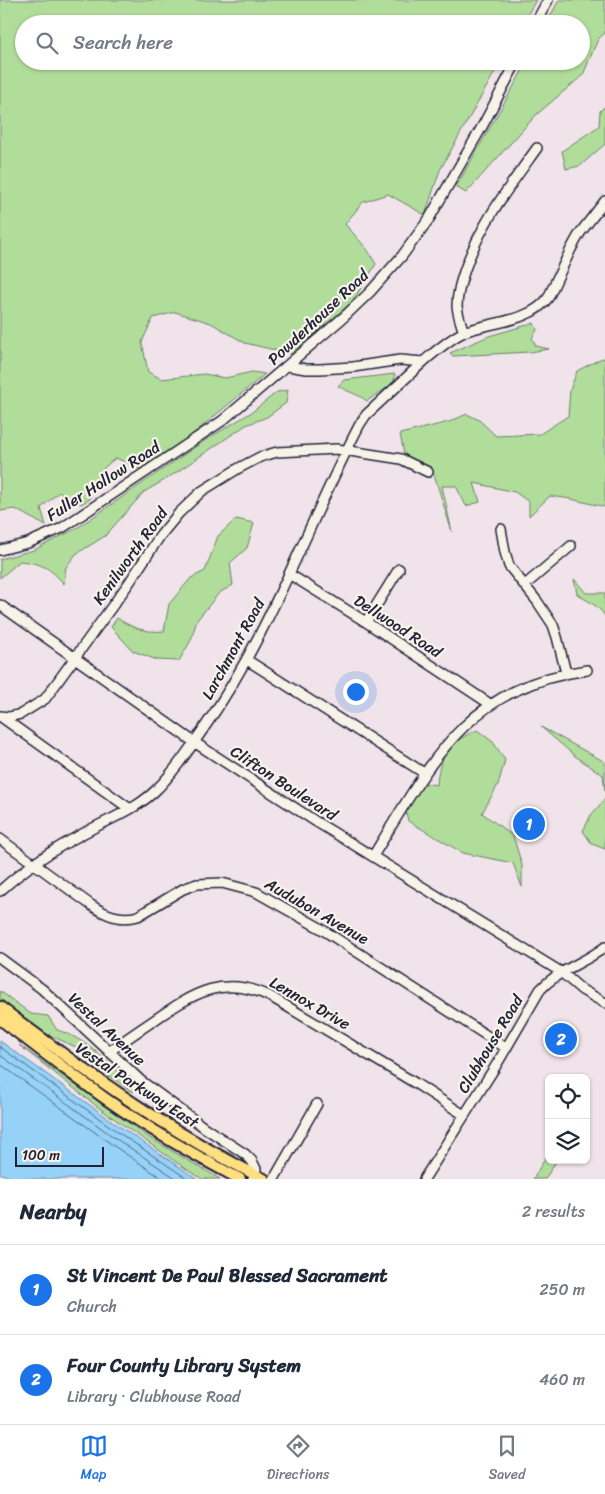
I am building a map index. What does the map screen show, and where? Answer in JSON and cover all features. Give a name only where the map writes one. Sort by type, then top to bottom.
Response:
[{"type":"main road","name":"Vestal Parkway East","points":[[0,1007],[116,1092],[185,1136],[257,1178]]},
{"type":"main road","name":"Vestal Parkway East","points":[[0,1019],[137,1120],[240,1179]]},
{"type":"street","points":[[540,15],[548,0]]},
{"type":"street","name":"Powderhouse Road","points":[[216,425],[288,366],[361,302],[419,234],[468,154],[512,70]]},
{"type":"street","points":[[464,332],[458,316],[458,295],[472,250],[492,211],[538,148]]},
{"type":"street","name":"Larchmont Road","points":[[0,891],[34,864],[82,833],[130,809],[159,787],[224,700],[247,660],[366,415],[423,362],[450,340],[464,332],[539,309],[544,304],[576,241],[605,201]]},
{"type":"street","points":[[288,366],[313,369],[352,367],[400,360],[423,362]]},
{"type":"street","name":"Fuller Hollow Road","points":[[0,550],[28,544],[62,528],[216,425]]},
{"type":"street","name":"Kenilworth Road","points":[[0,716],[9,717],[21,714],[39,704],[58,683],[160,536],[179,513],[202,491],[239,468],[260,457],[277,452],[348,450],[401,459],[428,472]]},
{"type":"street","points":[[501,529],[509,566],[553,625],[566,673]]},
{"type":"street","points":[[525,585],[571,546]]},
{"type":"street","points":[[366,622],[400,569]]},
{"type":"street","name":"Dellwood Road","points":[[290,574],[490,704]]},
{"type":"street","name":"Clifton Boulevard","points":[[0,605],[194,742],[314,821],[561,972],[582,990],[605,1003]]},
{"type":"street","points":[[247,660],[424,773]]},
{"type":"street","points":[[373,856],[424,773],[463,726],[490,704],[534,682],[566,673],[587,670]]},
{"type":"street","points":[[0,716],[130,809]]},
{"type":"street","name":"Audubon Avenue","points":[[0,839],[100,912],[115,918],[138,916],[183,889],[197,884],[222,883],[256,892],[320,928],[506,1048]]},
{"type":"street","name":"Clubhouse Road","points":[[424,1179],[536,997],[550,980],[561,972],[597,954],[605,947]]},
{"type":"street","name":"Vestal Avenue","points":[[0,958],[42,989],[156,1094],[245,1154],[256,1166],[257,1178]]},
{"type":"street","name":"Lennox Drive","points":[[109,1052],[164,1013],[200,992],[222,986],[242,987],[264,993],[273,998],[415,1083],[464,1115]]},
{"type":"street","points":[[274,1179],[317,1104]]},
{"type":"green space","points":[[0,0],[536,0],[527,15],[15,15],[15,70],[496,70],[440,170],[425,215],[388,194],[363,202],[345,224],[367,249],[376,264],[353,301],[291,354],[245,343],[211,323],[175,312],[153,318],[142,342],[148,372],[162,379],[204,374],[225,378],[252,372],[265,374],[176,448],[140,469],[116,458],[98,476],[90,499],[81,504],[59,492],[41,508],[46,526],[15,509],[0,511]]},
{"type":"green space","points":[[559,0],[605,0],[605,33],[598,39],[590,58],[590,15],[551,15]]},
{"type":"green space","points":[[523,70],[585,70],[583,75],[536,115],[466,193],[456,187]]},
{"type":"green space","points":[[605,106],[605,144],[580,166],[566,169],[562,151],[599,126],[600,111]]},
{"type":"green space","points":[[534,323],[537,330],[532,338],[536,346],[549,349],[530,352],[453,356],[450,353],[489,336]]},
{"type":"green space","points":[[602,358],[605,359],[605,507],[550,496],[529,516],[529,502],[515,492],[474,483],[480,502],[466,506],[456,486],[442,486],[452,532],[432,468],[404,454],[400,434],[449,422],[467,414],[479,420],[496,436],[540,434],[568,416],[570,390],[577,371]]},
{"type":"green space","points":[[395,374],[394,383],[367,401],[338,386],[344,380]]},
{"type":"green space","points":[[288,390],[286,403],[267,417],[246,425],[144,492],[105,536],[76,554],[66,567],[64,584],[45,567],[20,561],[0,578],[0,559],[34,550],[77,528],[204,441],[252,412],[277,392]]},
{"type":"green space","points":[[236,519],[254,523],[247,548],[230,563],[233,585],[219,593],[197,620],[191,640],[179,661],[157,660],[133,651],[111,627],[117,618],[139,629],[164,631],[169,604],[191,578],[205,571],[218,536]]},
{"type":"green space","points":[[574,579],[586,593],[605,593],[605,616],[596,606],[577,594]]},
{"type":"green space","points":[[541,727],[605,762],[605,791],[603,775],[575,756]]},
{"type":"green space","points":[[477,730],[493,742],[505,760],[498,785],[482,813],[513,836],[522,865],[522,887],[513,863],[463,853],[408,821],[406,812],[421,783],[437,785],[440,766],[448,751],[460,739]]},
{"type":"green space","points":[[605,799],[605,849],[592,844],[583,831],[591,815]]},
{"type":"green space","points":[[0,991],[31,1014],[48,1016],[57,1030],[80,1040],[90,1047],[137,1088],[133,1092],[98,1069],[93,1055],[45,1033],[0,999]]},
{"type":"green space","points":[[19,1045],[150,1138],[220,1179],[202,1179],[183,1167],[99,1108]]},
{"type":"green space","points":[[545,1159],[545,1164],[554,1164],[545,1179],[533,1179]]},
{"type":"water","points":[[0,1041],[197,1179],[13,1179],[0,1173]]},
{"type":"place","name":"St Vincent De Paul Blessed Sacrament","points":[[529,824]]},
{"type":"place","name":"Four County Library System","points":[[561,1039]]}]
